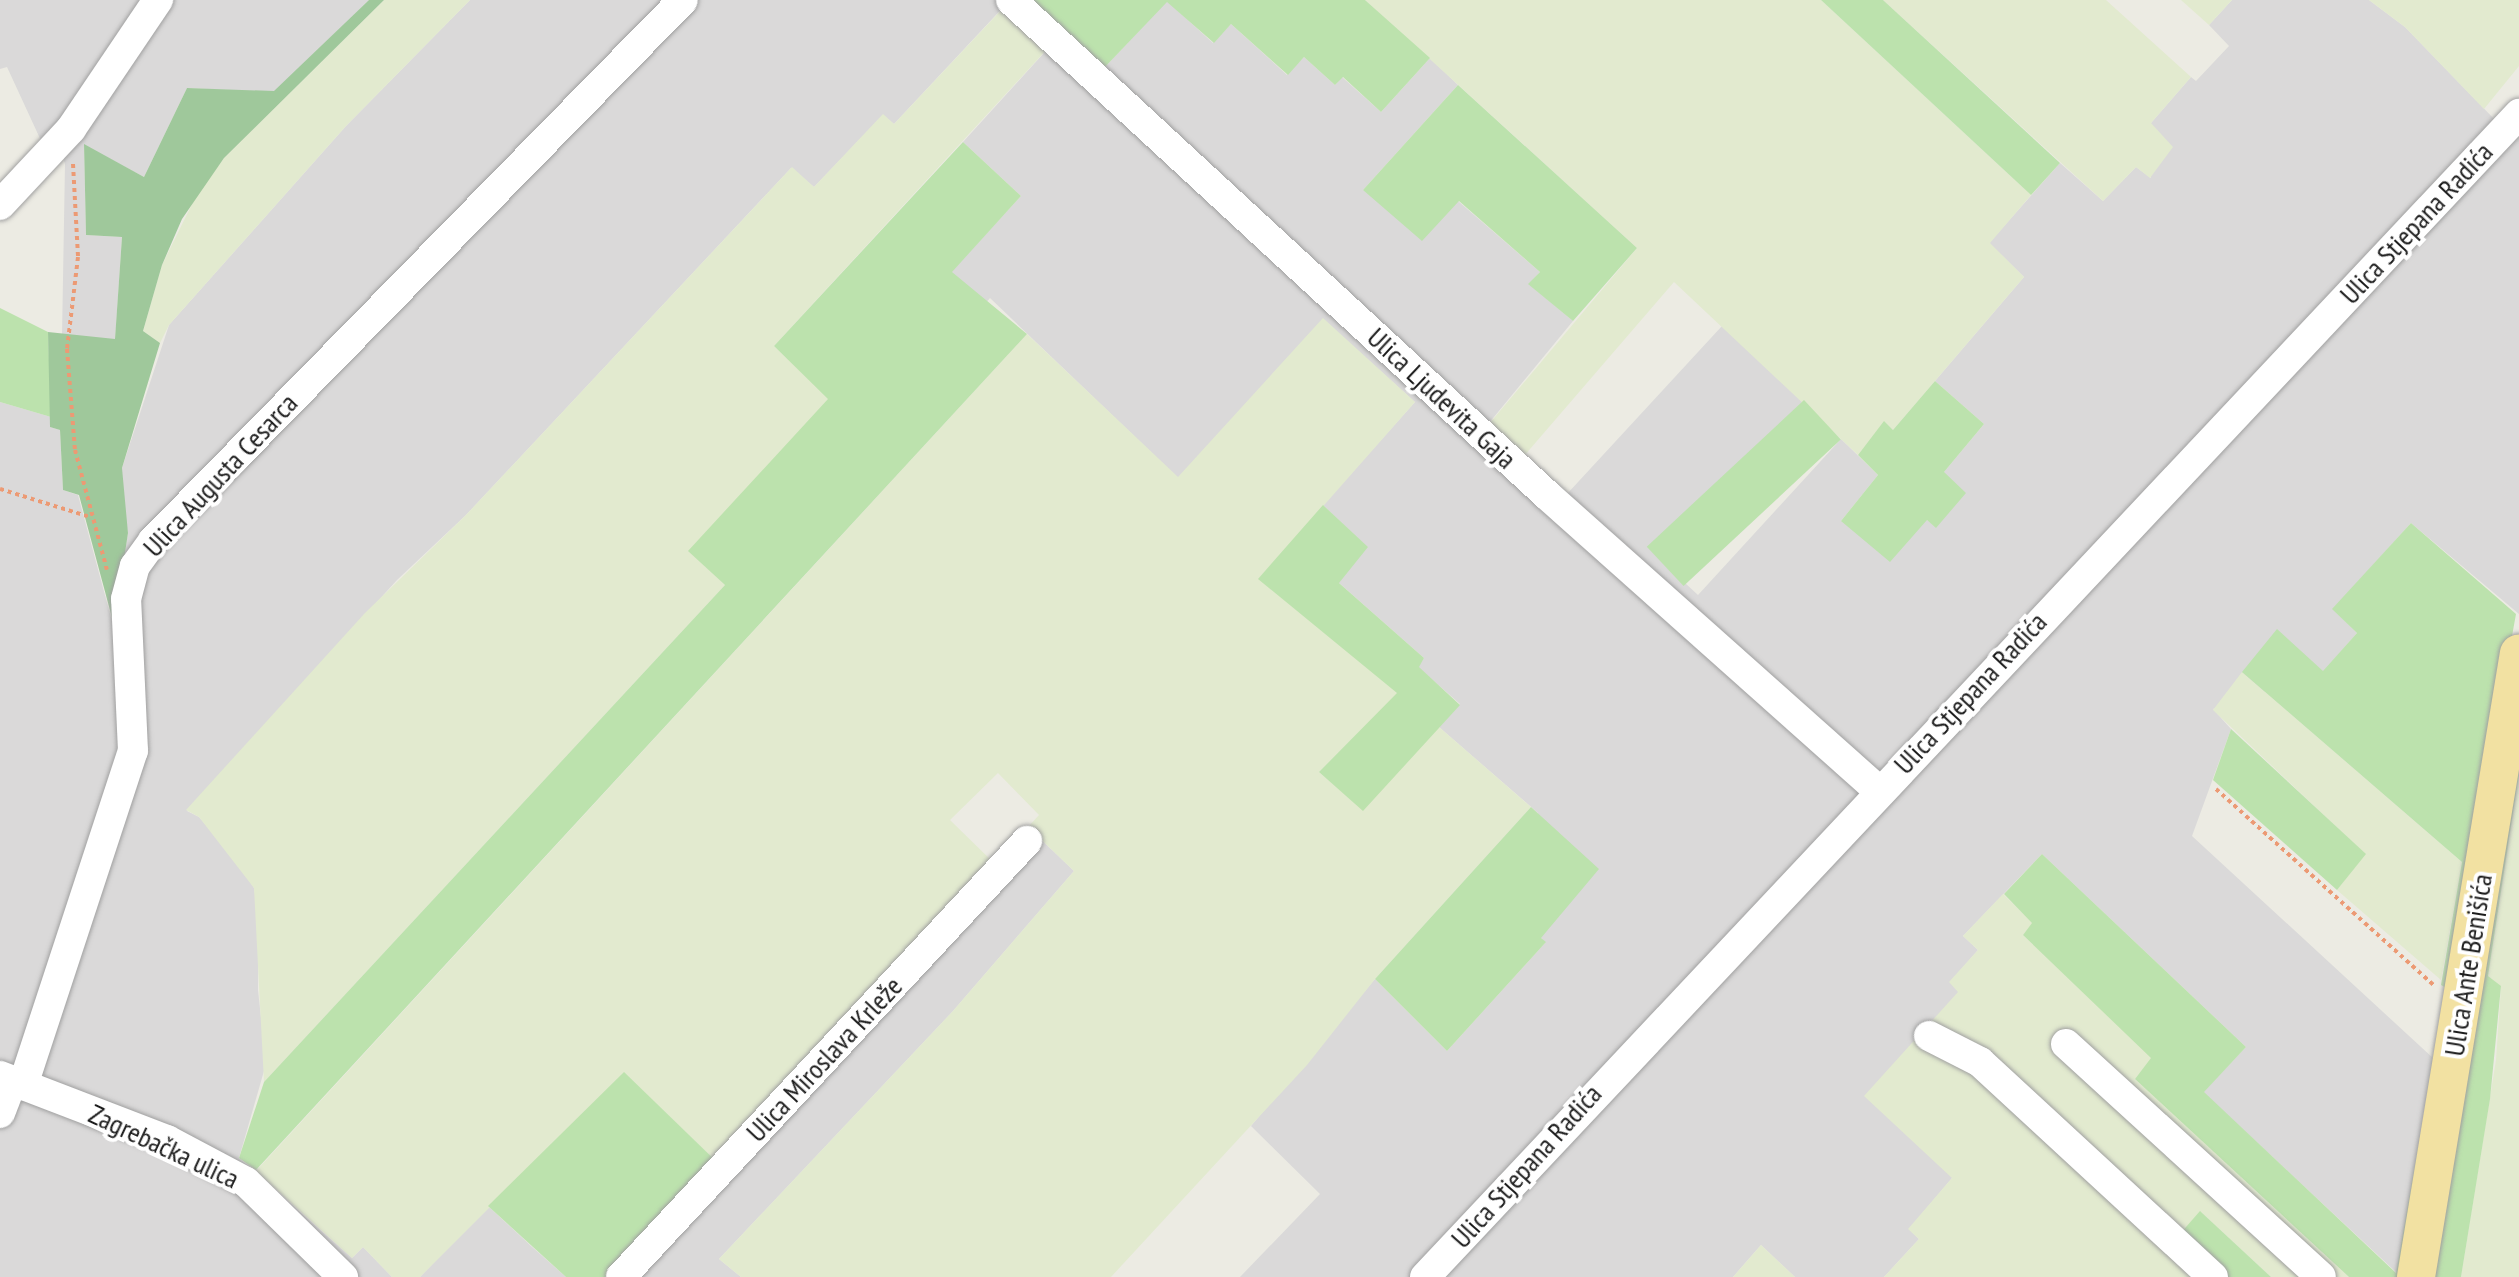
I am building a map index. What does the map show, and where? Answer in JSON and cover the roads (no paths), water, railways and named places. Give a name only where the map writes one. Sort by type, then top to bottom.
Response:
[{"type":"main road","name":"Ulica Ante Benišića","points":[[2416,1277],[2519,653]]},
{"type":"street","points":[[0,205],[71,129],[158,0]]},
{"type":"street","name":"Ulica Augusta Cesarca","points":[[0,1113],[133,751],[127,607],[135,566],[153,541],[683,0]]},
{"type":"street","name":"Ulica Ljudevita Gaja","points":[[1011,0],[1547,495],[1878,790]]},
{"type":"street","name":"Ulica Stjepana Radića","points":[[1425,1277],[1878,790],[2519,114]]},
{"type":"street","name":"Ulica Miroslava Krleže","points":[[621,1277],[1027,841]]},
{"type":"street","points":[[1929,1036],[1980,1062],[2213,1277]]},
{"type":"street","points":[[2066,1044],[2321,1277]]},
{"type":"street","name":"Zagrebačka ulica","points":[[12,1081],[167,1140],[246,1182],[343,1277]]}]
